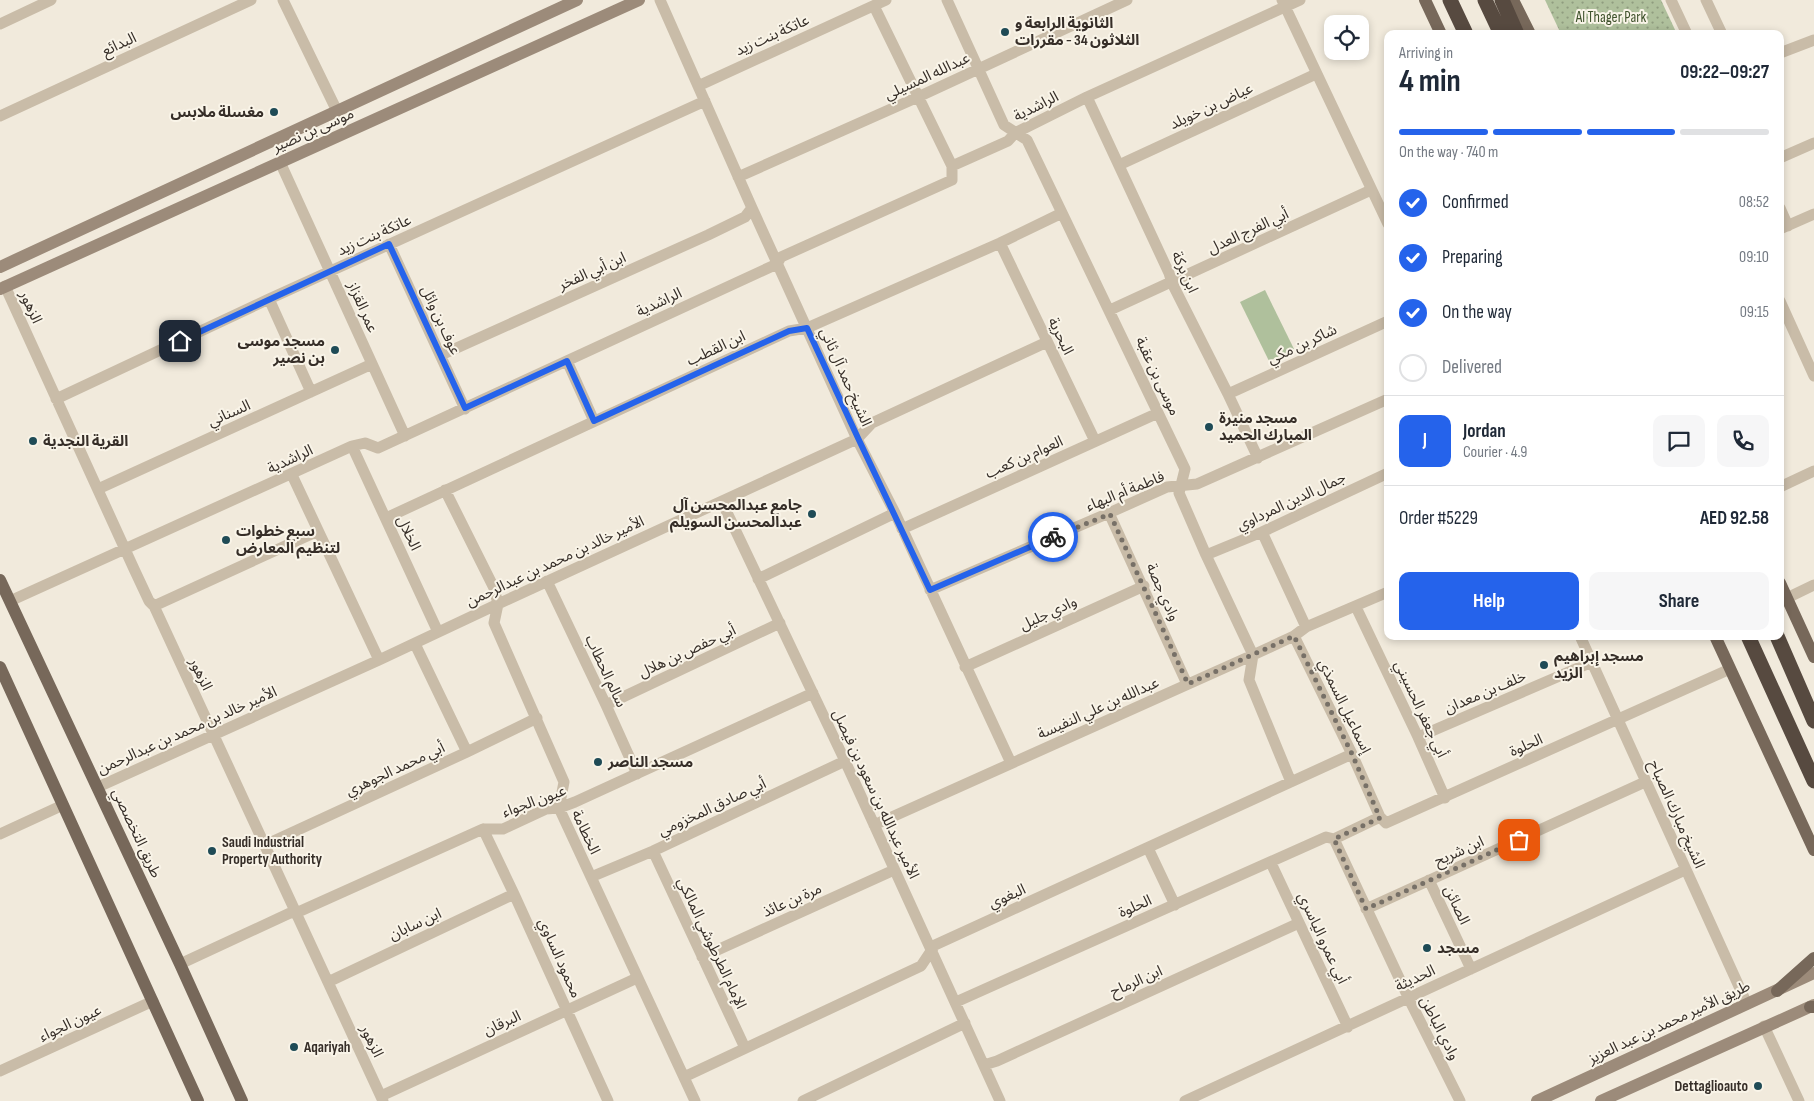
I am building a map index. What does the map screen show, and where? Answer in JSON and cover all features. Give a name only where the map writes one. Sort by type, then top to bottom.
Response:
[{"type":"highway","points":[[1450,0],[1464,30]]},
{"type":"highway","points":[[1485,0],[1499,30]]},
{"type":"highway","points":[[1502,0],[1515,30]]},
{"type":"highway","points":[[1750,640],[1814,781]]},
{"type":"highway","points":[[1779,640],[1814,721]]},
{"type":"main road","points":[[1425,0],[1439,30]]},
{"type":"main road","points":[[1513,0],[1528,30]]},
{"type":"main road","name":"طريق التخصصي","points":[[0,580],[98,787],[242,1101]]},
{"type":"main road","points":[[1784,592],[1814,658]]},
{"type":"main road","points":[[1717,640],[1814,850]]},
{"type":"main road","points":[[0,667],[198,1101]]},
{"type":"main road","points":[[1788,792],[1814,830]]},
{"type":"main road","points":[[1788,792],[1814,840]]},
{"type":"main road","points":[[1788,792],[1814,859]]},
{"type":"main road","points":[[1777,991],[1814,958]]},
{"type":"street","points":[[0,24],[51,0]]},
{"type":"street","name":"البدائع","points":[[0,116],[251,0]]},
{"type":"street","points":[[283,0],[337,111]]},
{"type":"street","points":[[0,267],[577,0]]},
{"type":"street","name":"موسى بن نصير","points":[[2,288],[639,0]]},
{"type":"street","name":"الشيخ حمد آل ثاني","points":[[660,0],[777,264],[1011,763]]},
{"type":"street","name":"عاتكة بنت زيد","points":[[698,86],[886,0]]},
{"type":"street","name":"موسى بن عقبة","points":[[947,0],[1004,125],[1027,140],[1185,468],[1179,493],[1253,654]]},
{"type":"street","name":"عبدالله المسيلي","points":[[738,177],[1126,0]]},
{"type":"street","name":"الراشدية","points":[[10,602],[352,446],[365,443],[378,448],[777,264],[782,257],[952,180],[952,166],[1008,141],[1015,133],[1284,3],[1300,0]]},
{"type":"street","points":[[1671,0],[1685,30]]},
{"type":"street","points":[[1706,0],[1720,30]]},
{"type":"street","points":[[1284,3],[1384,216]]},
{"type":"street","points":[[874,6],[952,166]]},
{"type":"street","points":[[544,16],[556,36]]},
{"type":"street","points":[[1784,51],[1814,40]]},
{"type":"street","name":"عياض بن خويلد","points":[[1119,165],[1316,74]]},
{"type":"street","name":"ابن بركة","points":[[1087,97],[1172,283],[1258,458]]},
{"type":"street","name":"عاتكة بنت زيد","points":[[56,399],[389,244],[705,101]]},
{"type":"street","points":[[1784,156],[1814,143]]},
{"type":"street","name":"عمر القزاز","points":[[280,162],[405,436]]},
{"type":"street","name":"أبي الفرج العدل","points":[[1110,310],[1371,190]]},
{"type":"street","name":"ابن أبي الفخر","points":[[442,355],[716,232],[745,217],[752,208]]},
{"type":"street","name":"ابن القطب","points":[[386,518],[789,331],[807,328],[1000,243],[1062,213]]},
{"type":"street","points":[[1784,227],[1814,214]]},
{"type":"street","name":"البحرية","points":[[1000,243],[1095,441]]},
{"type":"street","name":"عوف بن وائل","points":[[389,244],[465,408]]},
{"type":"street","name":"الزهور","points":[[2,288],[56,399],[149,601],[154,606],[382,1099]]},
{"type":"street","points":[[269,300],[311,392]]},
{"type":"street","points":[[1784,310],[1814,376]]},
{"type":"street","name":"شاكر بن مكي","points":[[1228,394],[1384,323]]},
{"type":"street","name":"الأمير خالد بن محمد بن عبدالرحمن","points":[[98,787],[380,660],[547,581],[722,502],[858,438],[872,423],[1047,342]]},
{"type":"street","points":[[567,361],[594,421]]},
{"type":"street","name":"السناني","points":[[98,489],[372,364]]},
{"type":"street","name":"فاطمة أم البهاء","points":[[930,590],[1110,514],[1167,487],[1197,484],[1384,401]]},
{"type":"street","name":"العوام بن كعب","points":[[902,529],[1158,413]]},
{"type":"street","name":"الخلال","points":[[352,446],[438,632]]},
{"type":"street","points":[[1784,484],[1814,471]]},
{"type":"street","points":[[292,475],[380,660]]},
{"type":"street","name":"جمال الدين المرداوي","points":[[1206,555],[1262,532],[1384,475]]},
{"type":"street","name":"الخطامة","points":[[445,490],[494,588],[498,604],[494,623],[564,782],[559,808],[695,1101]]},
{"type":"street","name":"الأمير عبدالله بن سعود بن فيصل","points":[[722,502],[845,761],[956,1002],[984,1065],[995,1099]]},
{"type":"street","points":[[758,578],[895,513]]},
{"type":"street","name":"وادي جصة","points":[[1110,514],[1188,684]]},
{"type":"street","points":[[154,606],[318,531]]},
{"type":"street","points":[[1262,532],[1306,627]]},
{"type":"street","name":"سالم الحطاب","points":[[547,581],[637,774]]},
{"type":"street","points":[[1787,598],[1814,585]]},
{"type":"street","name":"وادي جليل","points":[[965,667],[1144,586]]},
{"type":"street","name":"عبدالله بن علي النفيسة","points":[[874,825],[1294,636],[1306,627],[1384,594]]},
{"type":"street","name":"أبي جعفر الحسيني","points":[[1356,607],[1445,798]]},
{"type":"street","name":"أبي حفص بن هلال","points":[[606,706],[780,623]]},
{"type":"street","name":"إسماعيل السمذي","points":[[1294,636],[1352,754],[1380,818]]},
{"type":"street","name":"الشيخ مبارك الصباح","points":[[1582,640],[1747,1004]]},
{"type":"street","points":[[414,644],[467,752]]},
{"type":"street","points":[[1253,654],[1249,680],[1291,782]]},
{"type":"street","name":"خلف بن معدان","points":[[1418,737],[1592,662]]},
{"type":"street","name":"الحلوة","points":[[956,1002],[1330,838],[1380,818],[1386,823],[1445,798],[1730,669]]},
{"type":"street","name":"عيون الجواء","points":[[180,964],[290,913],[296,913],[483,829],[503,829],[546,810],[559,808],[575,802],[813,693]]},
{"type":"street","name":"أبي محمد الجوهري","points":[[265,845],[537,718]]},
{"type":"street","name":"البغوي","points":[[684,1077],[921,966],[935,945],[1352,754]]},
{"type":"street","name":"أبي صادق المخزومي","points":[[591,878],[845,761]]},
{"type":"street","name":"ابن شريح","points":[[1366,909],[1645,782]]},
{"type":"street","points":[[0,834],[63,805]]},
{"type":"street","name":"محمود الساوي","points":[[483,829],[608,1101]]},
{"type":"street","name":"وادي الباطن","points":[[1330,838],[1460,1101]]},
{"type":"street","points":[[1148,848],[1175,905]]},
{"type":"street","name":"الإمام الطرطوشي المالكي","points":[[653,851],[745,1048]]},
{"type":"street","name":"أبي عمرو الياسري","points":[[1271,863],[1348,1027]]},
{"type":"street","name":"مرة بن عائذ","points":[[702,957],[894,870]]},
{"type":"street","name":"الحديثة","points":[[1185,1101],[1685,870]]},
{"type":"street","name":"الصائن","points":[[1429,880],[1471,969]]},
{"type":"street","name":"ابن سابان","points":[[328,982],[514,894]]},
{"type":"street","name":"ابن الرماح","points":[[984,1065],[997,1061],[1299,923]]},
{"type":"street","name":"طريق الأمير محمد بن عبد العزيز","points":[[1537,1101],[1814,973]]},
{"type":"street","name":"البرقان","points":[[382,1099],[566,1009],[637,978]]},
{"type":"street","name":"عيون الجواء","points":[[0,1071],[153,1001]]},
{"type":"street","points":[[1601,1101],[1812,1006]]},
{"type":"street","points":[[803,1101],[965,1023]]},
{"type":"street","points":[[1764,1026],[1799,1101]]},
{"type":"green space","name":"Al Thager Park","points":[[1545,0],[1661,0],[1675,30],[1559,30]]},
{"type":"green space","points":[[1265,290],[1294,349],[1269,361],[1240,302]]},
{"type":"way so far","points":[[1053,537],[1110,514],[1188,684],[1294,636],[1352,754],[1380,818],[1334,839],[1366,909],[1519,840]]},
{"type":"place","name":"الثانوية الرابعة و الثلاثون 34 - مقررات","points":[[1005,32]]},
{"type":"place","name":"مغسلة ملابس","points":[[274,112]]},
{"type":"place","name":"مسجد موسى بن نصير","points":[[335,350]]},
{"type":"place","name":"مسجد منيرة المبارك الحميد","points":[[1209,427]]},
{"type":"place","name":"القرية النجدية","points":[[33,441]]},
{"type":"place","name":"جامع عبدالمحسن آل عبدالمحسن السويلم","points":[[812,514]]},
{"type":"place","name":"سبع خطوات لتنظيم المعارض","points":[[226,540]]},
{"type":"place","name":"مسجد إبراهيم الزيد","points":[[1544,665]]},
{"type":"place","name":"مسجد الناصر","points":[[598,762]]},
{"type":"place","name":"Saudi Industrial Property Authority","points":[[212,851]]},
{"type":"place","name":"مسجد","points":[[1427,948]]},
{"type":"place","name":"Aqariyah","points":[[294,1047]]},
{"type":"place","name":"Dettaglioauto","points":[[1758,1086]]},
{"type":"route","points":[[180,341],[389,244],[465,408],[567,361],[594,421],[789,331],[807,328],[930,590],[1053,537]]}]
